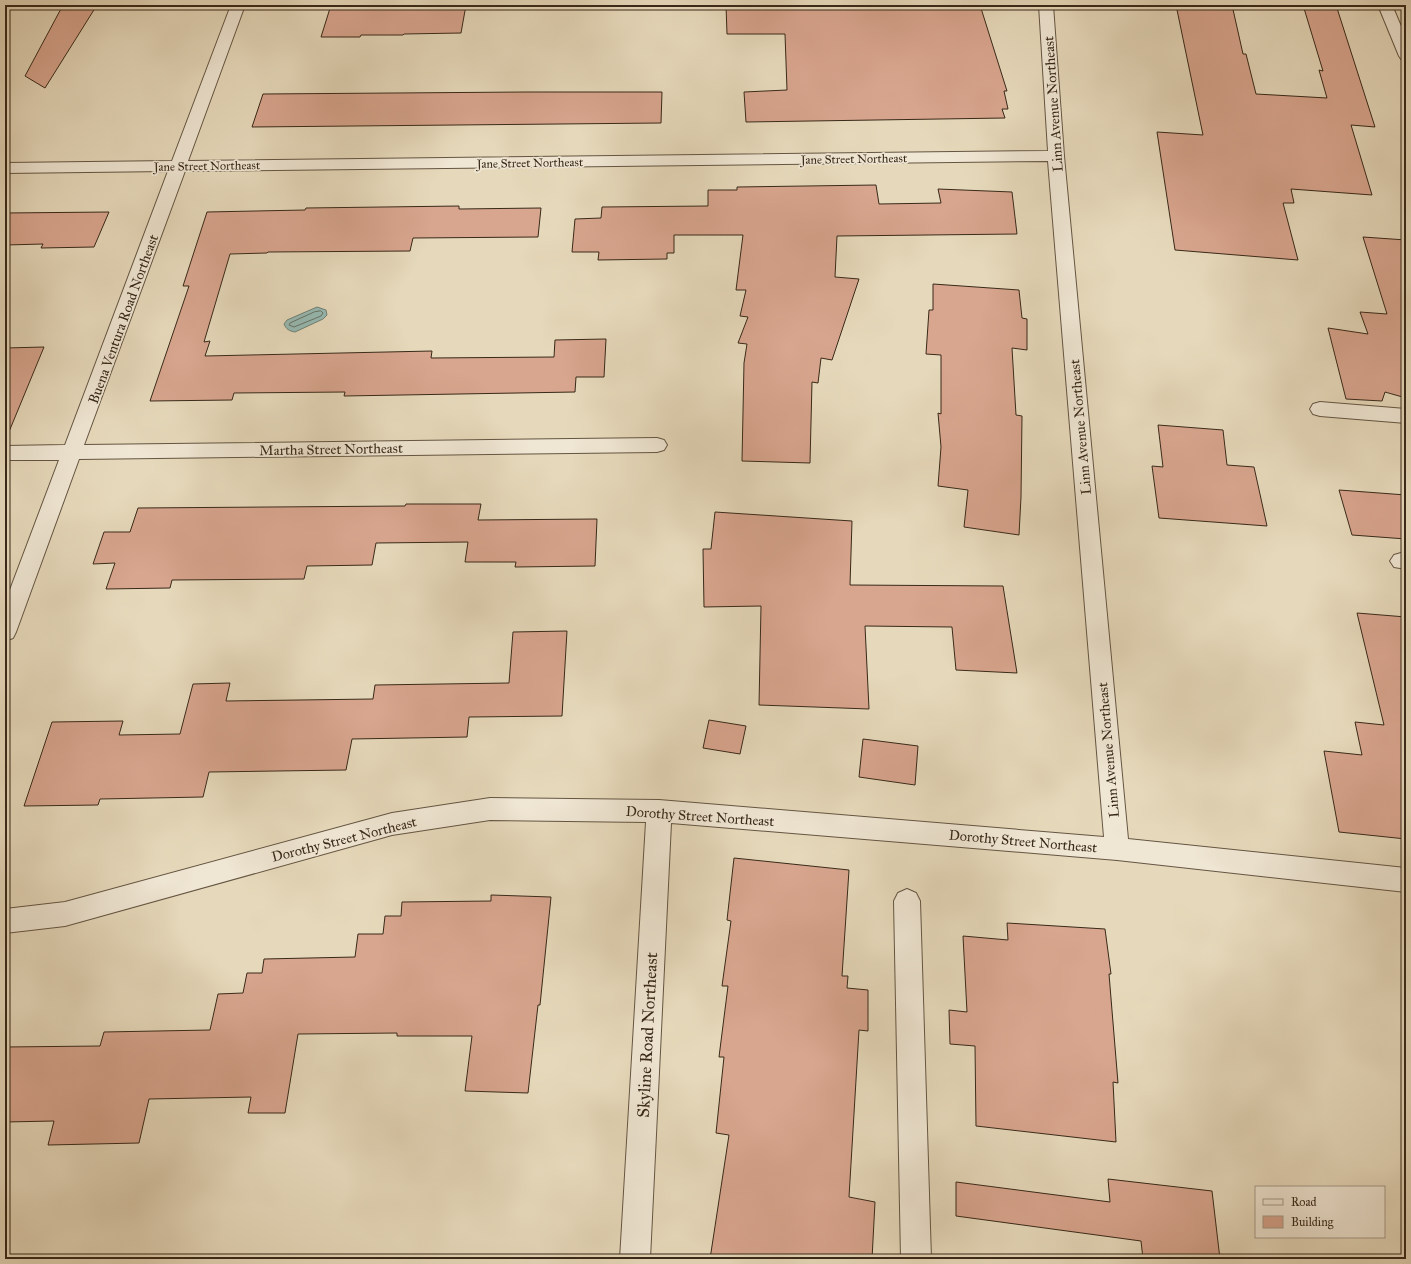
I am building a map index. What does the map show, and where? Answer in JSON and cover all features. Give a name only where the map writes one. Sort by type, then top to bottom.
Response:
[{"type":"street","name":"Buena Ventura Road Northeast","points":[[5,632],[238,5]]},
{"type":"street","name":"Linn Avenue Northeast","points":[[1046,5],[1056,156],[1117,849]]},
{"type":"street","points":[[1385,5],[1406,56]]},
{"type":"street","name":"Jane Street Northeast","points":[[5,168],[1056,156]]},
{"type":"street","points":[[1320,409],[1406,416]]},
{"type":"street","name":"Martha Street Northeast","points":[[5,453],[656,445]]},
{"type":"street","name":"Dorothy Street Northeast","points":[[5,921],[65,914],[392,824],[490,809],[659,811],[1117,849],[1406,880]]},
{"type":"street","name":"Skyline Road Northeast","points":[[635,1259],[659,811]]},
{"type":"street","points":[[907,901],[916,1259]]},
{"type":"water","points":[[317,307],[326,310],[327,315],[323,319],[295,332],[288,330],[285,326],[284,324],[287,320]]},
{"type":"building","points":[[63,5],[97,5],[45,88],[25,76]]},
{"type":"building","points":[[331,5],[466,5],[461,33],[321,37]]},
{"type":"building","points":[[726,5],[980,5],[1007,91],[1004,91],[1008,109],[1002,109],[1005,118],[746,122],[744,92],[787,90],[785,34],[727,34]]},
{"type":"building","points":[[1176,5],[1232,5],[1243,54],[1246,54],[1256,94],[1327,98],[1319,70],[1323,71],[1303,5],[1336,5],[1375,127],[1351,125],[1372,195],[1291,189],[1294,203],[1283,203],[1298,260],[1175,250],[1157,132],[1203,135]]},
{"type":"building","points":[[662,92],[661,123],[252,127],[263,94]]},
{"type":"building","points":[[876,185],[879,204],[941,203],[938,189],[1012,192],[1017,234],[837,236],[835,277],[859,279],[832,360],[821,358],[818,383],[812,382],[810,463],[742,461],[744,363],[747,344],[738,343],[748,317],[740,316],[746,290],[736,290],[743,235],[674,235],[674,253],[667,253],[667,259],[598,260],[599,252],[572,252],[575,219],[601,218],[602,207],[708,206],[708,190],[737,190],[737,187]]},
{"type":"building","points":[[459,206],[459,209],[541,208],[538,237],[413,238],[410,251],[268,252],[230,254],[204,342],[210,341],[205,356],[432,351],[431,358],[554,357],[555,340],[606,339],[604,377],[576,377],[575,392],[344,396],[345,392],[234,393],[232,400],[150,401],[189,286],[183,286],[207,212],[305,210],[306,208]]},
{"type":"building","points":[[109,212],[94,247],[41,248],[43,244],[5,245],[5,213]]},
{"type":"building","points":[[1363,237],[1406,240],[1406,398],[1385,392],[1382,401],[1346,399],[1328,328],[1368,334],[1360,312],[1387,314]]},
{"type":"building","points":[[933,284],[1019,290],[1022,318],[1027,319],[1027,350],[1012,348],[1016,415],[1022,416],[1019,535],[964,527],[968,490],[938,486],[941,447],[938,413],[941,414],[941,355],[926,354],[929,310],[933,310]]},
{"type":"building","points":[[44,347],[6,439],[5,439],[5,348]]},
{"type":"building","points":[[1158,425],[1223,430],[1227,465],[1254,467],[1267,526],[1159,518],[1152,466],[1163,467]]},
{"type":"building","points":[[1339,490],[1406,495],[1406,539],[1352,535]]},
{"type":"building","points":[[406,504],[481,504],[478,520],[597,519],[595,566],[515,567],[516,562],[465,562],[468,542],[376,543],[372,565],[307,566],[304,579],[172,580],[170,588],[106,589],[115,563],[93,564],[104,532],[130,532],[138,508],[405,506]]},
{"type":"building","points":[[715,512],[852,521],[850,585],[1003,586],[1017,673],[956,670],[952,627],[865,626],[869,709],[759,705],[761,606],[704,607],[703,549],[711,549]]},
{"type":"building","points":[[1357,613],[1406,617],[1406,839],[1339,832],[1324,751],[1362,755],[1355,722],[1384,725]]},
{"type":"building","points":[[567,631],[562,716],[469,717],[467,737],[352,739],[346,770],[209,772],[203,797],[100,799],[98,805],[24,806],[52,722],[123,721],[119,735],[180,734],[193,684],[230,683],[226,701],[373,699],[375,685],[509,683],[513,632]]},
{"type":"building","points":[[709,720],[746,726],[740,754],[703,748]]},
{"type":"building","points":[[863,739],[918,746],[915,785],[859,777]]},
{"type":"building","points":[[734,858],[849,870],[842,976],[848,976],[847,988],[868,990],[868,1031],[859,1030],[849,1197],[875,1202],[872,1259],[710,1259],[729,1135],[716,1133],[724,1057],[719,1057],[728,986],[722,986],[731,921],[727,920]]},
{"type":"building","points":[[491,895],[551,897],[540,1005],[538,1005],[528,1093],[465,1091],[472,1036],[397,1036],[397,1033],[298,1034],[285,1113],[248,1113],[251,1097],[149,1099],[139,1143],[48,1145],[54,1121],[5,1122],[5,1047],[100,1046],[104,1032],[210,1030],[218,994],[243,993],[247,973],[262,973],[264,959],[355,957],[358,934],[383,934],[385,916],[401,916],[402,902],[491,901]]},
{"type":"building","points":[[1007,923],[1105,929],[1111,974],[1109,974],[1118,1083],[1113,1082],[1116,1142],[976,1126],[975,1046],[950,1044],[949,1010],[967,1012],[963,936],[1008,940]]},
{"type":"building","points":[[1108,1179],[1212,1191],[1220,1259],[1143,1259],[1141,1241],[956,1216],[956,1182],[1110,1202]]}]
